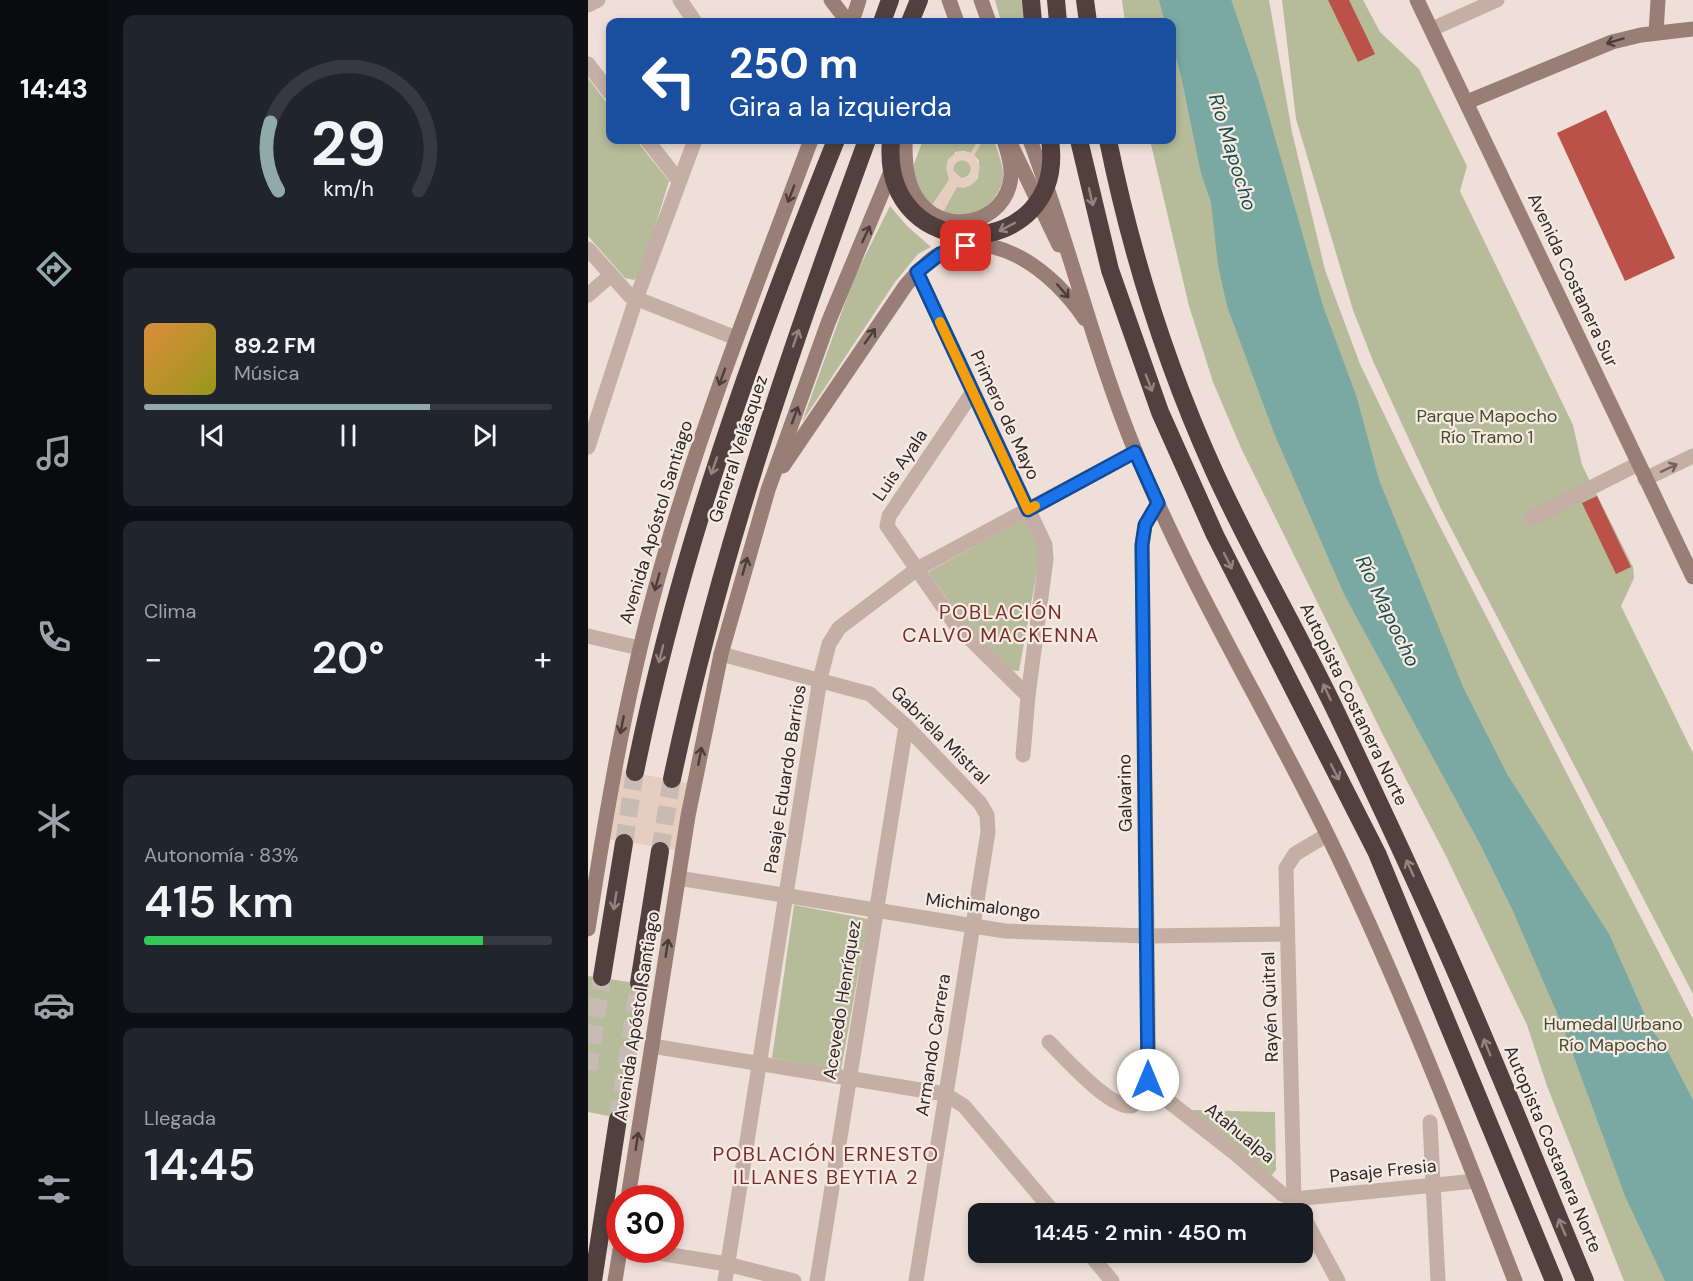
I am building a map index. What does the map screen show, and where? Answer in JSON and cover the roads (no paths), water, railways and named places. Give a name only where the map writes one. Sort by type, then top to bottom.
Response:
[{"type":"highway","points":[[912,18],[919,0]]},
{"type":"highway","points":[[1031,0],[1033,18]]},
{"type":"highway","points":[[1056,0],[1058,18]]},
{"type":"highway","points":[[1084,0],[1087,18]]},
{"type":"highway","name":"General Velásquez","points":[[635,772],[675,599],[712,473],[751,360],[834,144]]},
{"type":"highway","name":"General Velásquez","points":[[672,779],[698,663],[746,490],[795,342],[866,144]]},
{"type":"highway","points":[[891,144],[892,170],[900,194],[908,205],[932,226],[963,236],[988,234],[1001,230],[1019,220],[1034,207],[1048,177],[1050,144]]},
{"type":"highway","points":[[1080,144],[1110,270],[1160,412],[1215,535],[1377,853],[1554,1281]]},
{"type":"highway","name":"Autopista Costanera Norte","points":[[1109,144],[1117,184],[1153,314],[1197,432],[1245,537],[1311,658],[1405,858],[1456,971],[1585,1281]]},
{"type":"highway","points":[[602,977],[624,843]]},
{"type":"highway","points":[[639,983],[660,851]]},
{"type":"highway","points":[[593,1281],[618,1119]]},
{"type":"main road","points":[[831,0],[847,18]]},
{"type":"main road","points":[[852,18],[859,0]]},
{"type":"main road","points":[[981,0],[988,18]]},
{"type":"main road","name":"Avenida Costanera Sur","points":[[1417,0],[1693,578]]},
{"type":"main road","points":[[1656,33],[1658,0]]},
{"type":"main road","points":[[1467,102],[1598,47],[1656,33],[1693,29]]},
{"type":"main road","name":"Avenida Apóstol Santiago","points":[[588,929],[612,781],[639,648],[691,466],[736,338],[809,144]]},
{"type":"main road","name":"Avenida Apóstol Santiago","points":[[630,1185],[678,878],[721,654],[768,490],[828,322],[903,144]]},
{"type":"main road","points":[[905,144],[907,171],[915,197],[934,216],[957,223],[986,216],[1006,194],[1010,165],[1007,144]]},
{"type":"main road","points":[[1008,144],[1077,283]]},
{"type":"main road","points":[[1032,144],[1060,220],[1077,283],[1135,452],[1158,503],[1327,835],[1414,1024],[1515,1281]]},
{"type":"main road","name":"Avenida Apóstol Santiago","points":[[768,490],[839,381],[917,272],[933,258],[956,248],[976,246],[1010,253],[1049,276],[1077,307],[1095,333]]},
{"type":"main road","points":[[615,1281],[618,1263]]},
{"type":"street","points":[[588,5],[598,0]]},
{"type":"street","points":[[680,0],[692,18]]},
{"type":"street","points":[[1432,29],[1497,0]]},
{"type":"street","points":[[588,64],[606,88]]},
{"type":"street","points":[[650,144],[679,181]]},
{"type":"street","points":[[588,447],[636,299],[693,144]]},
{"type":"street","points":[[588,249],[636,299],[736,338]]},
{"type":"street","name":"Primero de Mayo","points":[[917,272],[1043,540],[1046,559],[1028,696],[1023,756]]},
{"type":"street","points":[[588,295],[611,275]]},
{"type":"street","name":"Luis Ayala","points":[[972,393],[887,520],[888,529],[955,624],[1028,696]]},
{"type":"street","points":[[588,417],[602,405]]},
{"type":"street","name":"Pasaje Eduardo Barrios","points":[[725,1281],[820,679],[829,644],[839,628],[917,569],[1135,452]]},
{"type":"street","points":[[1645,479],[1693,456]]},
{"type":"street","points":[[1531,518],[1638,464]]},
{"type":"street","name":"Galvarino","points":[[1149,1086],[1142,545],[1145,525],[1158,503]]},
{"type":"street","points":[[588,636],[639,648]]},
{"type":"street","name":"Gabriela Mistral","points":[[721,654],[870,694],[906,726],[980,803],[987,815]]},
{"type":"street","name":"Acevedo Henríquez","points":[[817,1281],[906,726]]},
{"type":"street","name":"Armando Carrera","points":[[916,1281],[988,832],[987,815]]},
{"type":"street","name":"Rayén Quitral","points":[[1294,1199],[1286,874],[1288,861],[1294,854],[1327,835]]},
{"type":"street","name":"Michimalongo","points":[[678,878],[1005,931],[1146,936],[1287,934]]},
{"type":"street","points":[[1049,1042],[1086,1078],[1118,1103],[1132,1106],[1149,1086]]},
{"type":"street","points":[[652,1046],[945,1094],[964,1106],[1046,1203]]},
{"type":"street","name":"Atahualpa","points":[[1149,1086],[1236,1154],[1282,1194],[1294,1199],[1296,1203]]},
{"type":"street","points":[[1430,1122],[1438,1281]]},
{"type":"street","name":"Pasaje Fresia","points":[[1294,1199],[1476,1180]]},
{"type":"street","name":"Atahualpa","points":[[1313,1234],[1338,1281]]},
{"type":"street","points":[[684,1257],[727,1264],[790,1280]]},
{"type":"street","points":[[1097,1263],[1112,1281]]},
{"type":"water","name":"Río Mapocho","points":[[1159,0],[1231,0],[1232,2],[1259,82],[1323,306],[1357,398],[1379,480],[1463,687],[1507,774],[1609,934],[1650,1027],[1668,1052],[1693,1100],[1693,1281],[1665,1281],[1625,1196],[1563,1027],[1513,911],[1480,844],[1344,594],[1274,433],[1227,306],[1218,265],[1211,202],[1201,173],[1176,58],[1176,18],[1164,18]]},
{"type":"tunnel","points":[[624,843],[635,772]]},
{"type":"tunnel","points":[[660,851],[672,779]]},
{"type":"tunnel","points":[[588,1070],[602,977]]},
{"type":"tunnel","points":[[618,1119],[639,983]]},
{"type":"district","name":"POBLACIÓN CALVO MACKENNA","points":[[1001,624]]},
{"type":"district","name":"POBLACIÓN ERNESTO ILLANES BEYTIA 2","points":[[826,1166]]},
{"type":"park label","name":"Parque Mapocho Río Tramo 1","points":[[1487,426]]},
{"type":"park label","name":"Humedal Urbano Río Mapocho","points":[[1613,1034]]}]
